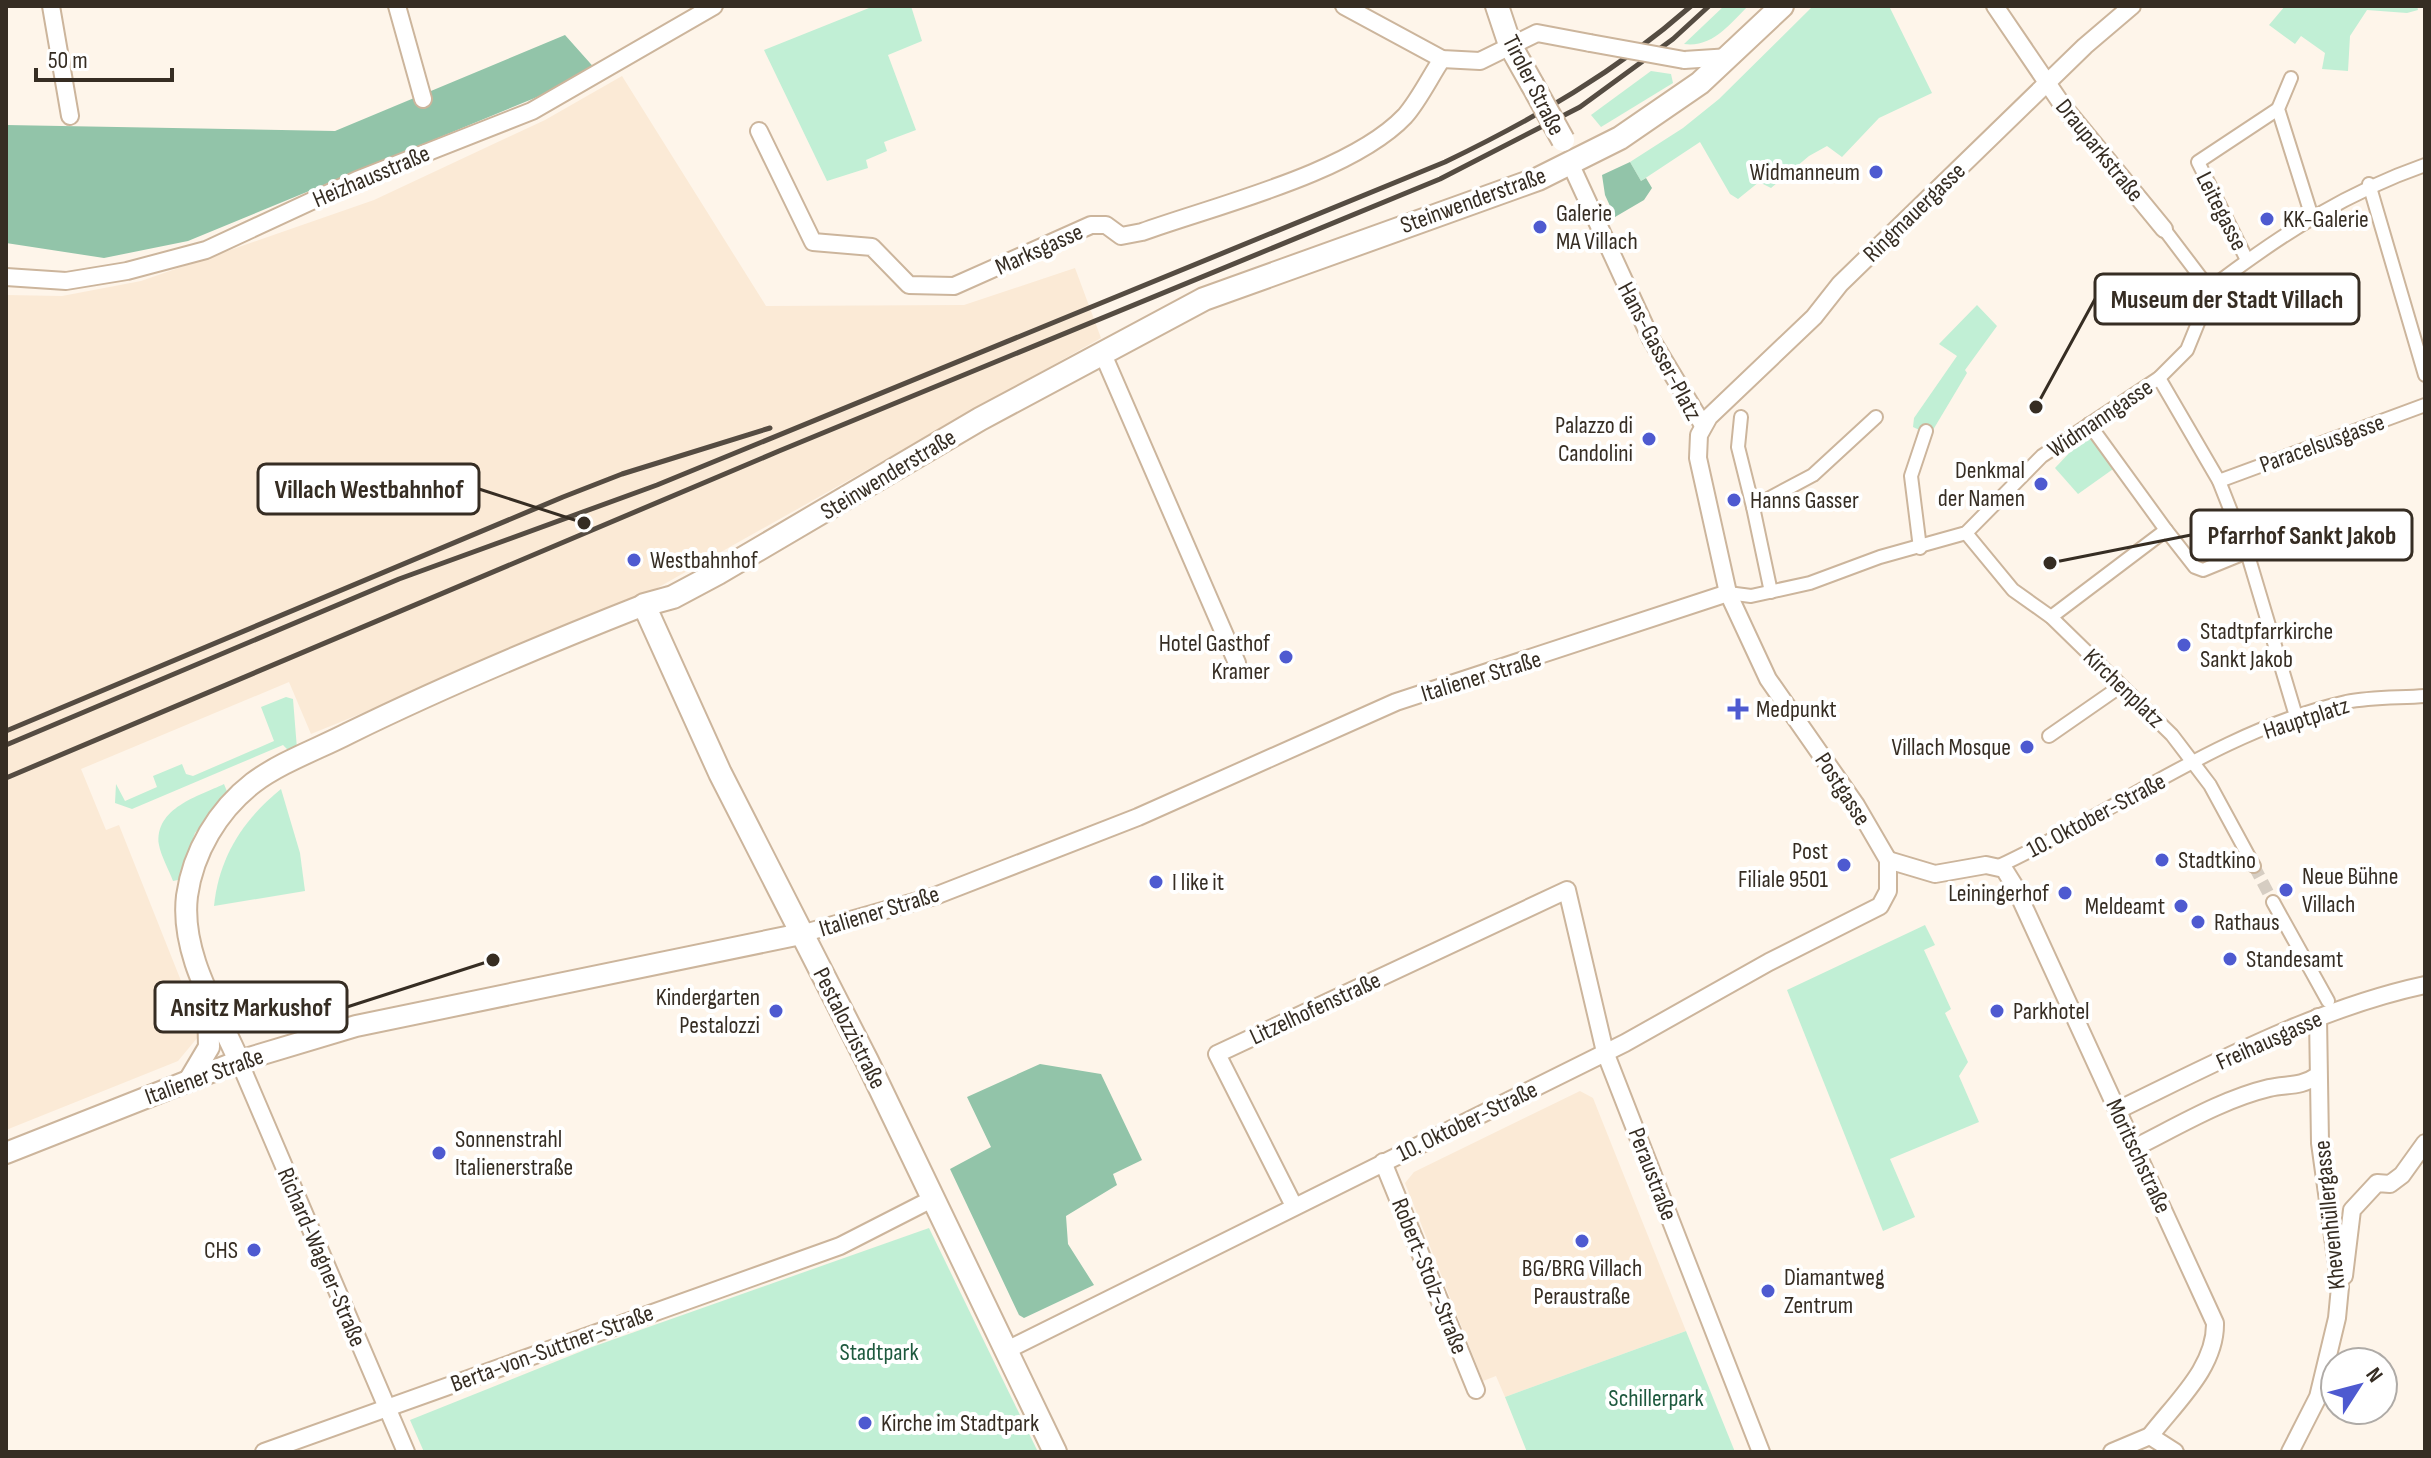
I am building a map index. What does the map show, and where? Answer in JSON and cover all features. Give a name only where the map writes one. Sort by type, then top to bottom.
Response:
[{"type":"main road","name":"Tiroler Straße","points":[[1497,6],[1510,45],[1563,140],[1570,163]]},
{"type":"main road","name":"Steinwenderstraße","points":[[644,605],[673,597],[718,573],[980,419],[1204,299],[1538,179],[1570,163],[1664,110],[1732,57],[1782,6]]},
{"type":"main road","name":"Pestalozzistraße","points":[[644,605],[720,773],[934,1198],[1055,1452]]},
{"type":"street","points":[[51,6],[70,116]]},
{"type":"street","points":[[397,6],[423,99]]},
{"type":"street","name":"Heizhausstraße","points":[[6,277],[66,281],[127,271],[206,250],[357,180],[532,111],[714,6]]},
{"type":"street","points":[[1344,6],[1442,59],[1480,61],[1537,33],[1684,60],[1732,57]]},
{"type":"street","name":"Drauparkstraße","points":[[1995,6],[2048,83],[2211,291]]},
{"type":"street","name":"Ringmauergasse","points":[[1703,425],[1814,317],[1853,271],[2132,6]]},
{"type":"street","name":"Marksgasse","points":[[759,131],[813,242],[872,247],[909,285],[954,286],[1091,225],[1106,225],[1121,236],[1142,232],[1298,177],[1365,148],[1406,115],[1442,59]]},
{"type":"street","points":[[2291,78],[2278,109],[2312,217]]},
{"type":"street","name":"Leitegasse","points":[[2247,260],[2198,162],[2278,109]]},
{"type":"street","name":"Hans-Gasser-Platz","points":[[1570,163],[1651,339],[1703,425],[1697,446],[1698,458],[1728,593]]},
{"type":"street","name":"Widmanngasse","points":[[1728,593],[1751,596],[1810,583],[1880,557],[1966,533],[2042,456],[2159,378],[2187,350],[2211,291],[2247,260],[2369,184],[2425,165]]},
{"type":"street","points":[[2369,184],[2425,375]]},
{"type":"street","points":[[1102,352],[1237,663]]},
{"type":"street","points":[[2159,378],[2219,481],[2247,552],[2296,716]]},
{"type":"street","name":"Paracelsusgasse","points":[[2219,481],[2425,405]]},
{"type":"street","points":[[1741,417],[1738,447],[1771,592]]},
{"type":"street","points":[[1753,507],[1813,475],[1876,417]]},
{"type":"street","points":[[2089,424],[2195,567],[2203,570],[2247,552]]},
{"type":"street","points":[[1920,548],[1911,476],[1926,431]]},
{"type":"street","points":[[2051,617],[2166,530]]},
{"type":"street","name":"Kirchenplatz","points":[[1966,533],[2013,590],[2051,617],[2157,719],[2210,785],[2254,866]]},
{"type":"street","name":"Postgasse","points":[[1728,593],[1751,647],[1856,805],[1888,860]]},
{"type":"street","name":"Italiener Straße","points":[[6,1153],[239,1061],[356,1026],[801,934],[935,896],[1138,817],[1396,702],[1728,593]]},
{"type":"street","name":"Steinwenderstraße","points":[[239,1061],[189,947],[187,896],[194,866],[208,834],[228,806],[253,783],[282,766],[407,705],[644,605]]},
{"type":"street","points":[[2049,736],[2121,686]]},
{"type":"street","name":"Hauptplatz","points":[[2193,763],[2296,716],[2349,702],[2425,696]]},
{"type":"street","name":"10. Oktober-Straße","points":[[2002,868],[2193,763]]},
{"type":"street","points":[[1888,860],[1935,874],[2002,868]]},
{"type":"street","name":"10. Oktober-Straße","points":[[1007,1350],[1605,1052],[1769,962],[1875,911],[1888,891],[1888,860]]},
{"type":"street","name":"Moritschstraße","points":[[2002,868],[2014,885],[2215,1323],[2215,1344],[2206,1363],[2150,1436]]},
{"type":"street","name":"Peraustraße","points":[[1567,890],[1605,1052],[1761,1452]]},
{"type":"street","name":"Litzelhofenstraße","points":[[1294,1206],[1217,1054],[1567,890]]},
{"type":"street","points":[[2273,902],[2328,1001]]},
{"type":"street","name":"Freihausgasse","points":[[2118,1110],[2364,998],[2425,985]]},
{"type":"street","points":[[190,1079],[209,1047],[208,989]]},
{"type":"street","name":"Khevenhüllergasse","points":[[2290,1452],[2318,1397],[2337,1318],[2340,1287],[2320,1143],[2318,1017]]},
{"type":"street","name":"Richard-Wagner-Straße","points":[[239,1061],[406,1452]]},
{"type":"street","name":"Freihausgasse","points":[[2136,1147],[2269,1088],[2305,1084],[2317,1076]]},
{"type":"street","points":[[2340,1287],[2346,1271],[2352,1210],[2377,1183],[2390,1184],[2402,1175],[2425,1143]]},
{"type":"street","name":"Robert-Stolz-Straße","points":[[1383,1162],[1476,1390]]},
{"type":"street","name":"Berta-von-Suttner-Straße","points":[[264,1452],[840,1246],[934,1198]]},
{"type":"street","points":[[2112,1452],[2150,1436],[2175,1452]]},
{"type":"shaded area","points":[[622,76],[766,306],[964,305],[1075,268],[1101,338],[643,596],[542,640],[311,734],[289,682],[81,769],[106,830],[119,825],[199,1026],[198,1037],[178,1061],[6,1130],[6,295],[62,296],[141,281],[374,200],[545,120]]},
{"type":"shaded area","points":[[1580,1091],[1593,1098],[1686,1331],[1505,1397],[1496,1376],[1483,1381],[1405,1183],[1414,1172]]},
{"type":"green space","points":[[874,6],[911,6],[922,41],[888,55],[916,130],[884,142],[887,151],[866,160],[868,168],[827,181],[764,50]]},
{"type":"green space","points":[[1724,6],[1748,6],[1712,38],[1684,44]]},
{"type":"green space","points":[[1813,6],[1889,6],[1932,93],[1879,118],[1842,157],[1827,146],[1809,156],[1771,188],[1759,182],[1738,199],[1730,194],[1700,142],[1641,181],[1630,162],[1683,128],[1719,99]]},
{"type":"green space","points":[[2285,6],[2417,6],[2418,10],[2407,13],[2367,10],[2350,36],[2348,71],[2322,69],[2325,53],[2301,36],[2295,44],[2269,25]]},
{"type":"green space","points":[[565,35],[598,72],[188,241],[104,258],[6,243],[6,125],[335,131]]},
{"type":"green space","points":[[1651,71],[1671,74],[1673,83],[1601,127],[1591,115]]},
{"type":"green space","points":[[1630,162],[1641,181],[1646,178],[1652,188],[1644,200],[1615,217],[1605,195],[1602,175]]},
{"type":"green space","points":[[1977,305],[1997,326],[1965,370],[1967,373],[1930,435],[1913,427],[1914,418],[1957,356],[1939,344]]},
{"type":"green space","points":[[2090,431],[2116,467],[2078,494],[2055,468]]},
{"type":"green space","points":[[286,697],[293,699],[297,749],[290,752],[283,745],[132,809],[115,803],[116,784],[125,801],[157,787],[153,776],[182,764],[186,774],[193,776],[274,741],[261,707]]},
{"type":"green space","points":[[224,784],[228,794],[195,833],[178,880],[173,881],[159,845],[159,832],[164,822],[180,805]]},
{"type":"green space","points":[[281,789],[300,853],[305,891],[214,906],[221,871],[235,841],[255,813]]},
{"type":"green space","points":[[1925,925],[1935,945],[1924,950],[1951,1009],[1945,1013],[1968,1062],[1959,1076],[1979,1122],[1890,1159],[1915,1217],[1883,1231],[1787,990]]},
{"type":"green space","points":[[1040,1064],[1101,1074],[1142,1160],[1113,1174],[1117,1185],[1066,1216],[1068,1244],[1094,1285],[1024,1318],[1019,1315],[950,1169],[991,1147],[967,1097]]},
{"type":"green space","name":"Stadtpark","points":[[929,1228],[1038,1452],[424,1452],[410,1420],[592,1347]]},
{"type":"green space","name":"Schillerpark","points":[[1686,1331],[1735,1452],[1527,1452],[1505,1397]]},
{"type":"tunnel","points":[[2254,866],[2273,902]]},
{"type":"railway","points":[[6,745],[399,579],[657,485],[1445,162],[1573,93],[1663,30],[1691,6]]},
{"type":"railway","points":[[6,778],[779,451],[1440,179],[1580,107],[1673,39],[1709,6]]},
{"type":"railway","points":[[6,731],[563,497],[622,474],[770,428]]},
{"type":"place","name":"Widmanneum","points":[[1876,172]]},
{"type":"place","name":"KK-Galerie","points":[[2267,219]]},
{"type":"place","name":"Galerie MA Villach","points":[[1540,227]]},
{"type":"place","name":"Museum der Stadt Villach","points":[[2036,407]]},
{"type":"place","name":"Palazzo di Candolini","points":[[1649,439]]},
{"type":"place","name":"Denkmal der Namen","points":[[2041,484]]},
{"type":"place","name":"Hanns Gasser","points":[[1734,500]]},
{"type":"place","name":"Villach Westbahnhof","points":[[584,523]]},
{"type":"place","name":"Westbahnhof","points":[[634,560]]},
{"type":"place","name":"Pfarrhof Sankt Jakob","points":[[2050,563]]},
{"type":"place","name":"Stadtpfarrkirche Sankt Jakob","points":[[2184,645]]},
{"type":"place","name":"Hotel Gasthof Kramer","points":[[1286,657]]},
{"type":"place","name":"Medpunkt","points":[[1738,709]]},
{"type":"place","name":"Villach Mosque","points":[[2027,747]]},
{"type":"place","name":"Stadtkino","points":[[2162,860]]},
{"type":"place","name":"Post Filiale 9501","points":[[1844,865]]},
{"type":"place","name":"I like it","points":[[1156,882]]},
{"type":"place","name":"Neue Bühne Villach","points":[[2286,890]]},
{"type":"place","name":"Leiningerhof","points":[[2065,893]]},
{"type":"place","name":"Meldeamt","points":[[2181,906]]},
{"type":"place","name":"Rathaus","points":[[2198,922]]},
{"type":"place","name":"Standesamt","points":[[2230,959]]},
{"type":"place","name":"Ansitz Markushof","points":[[493,960]]},
{"type":"place","name":"Kindergarten Pestalozzi","points":[[776,1011]]},
{"type":"place","name":"Parkhotel","points":[[1997,1011]]},
{"type":"place","name":"Sonnenstrahl Italienerstraße","points":[[439,1153]]},
{"type":"place","name":"BG/BRG Villach Peraustraße","points":[[1582,1241]]},
{"type":"place","name":"CHS","points":[[254,1250]]},
{"type":"place","name":"Diamantweg Zentrum","points":[[1768,1291]]},
{"type":"place","name":"Kirche im Stadtpark","points":[[865,1423]]}]
